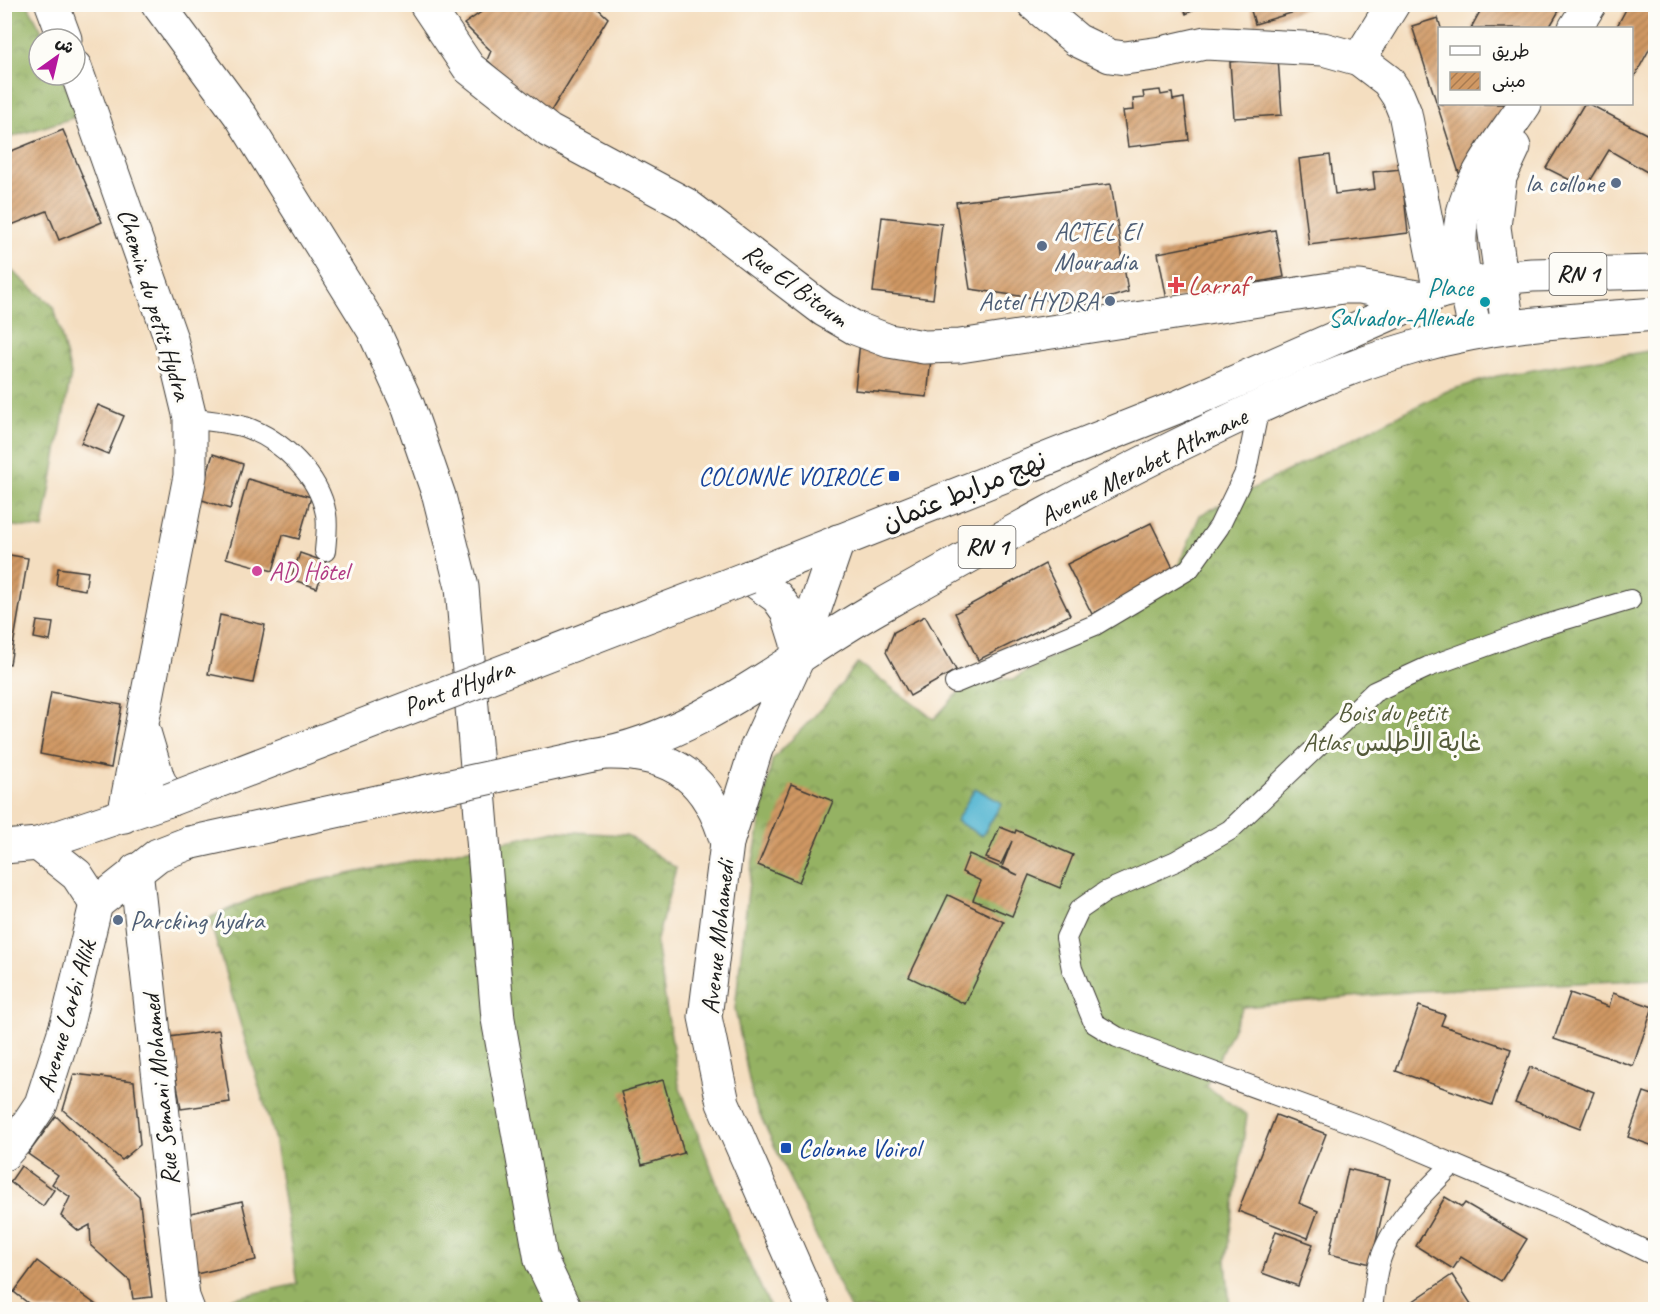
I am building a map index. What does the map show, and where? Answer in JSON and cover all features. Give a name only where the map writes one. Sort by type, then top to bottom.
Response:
[{"type":"main road","points":[[52,4],[61,27]]},
{"type":"main road","points":[[158,4],[242,118],[373,329],[408,406],[439,496],[462,587],[498,1019],[541,1260],[566,1310]]},
{"type":"main road","name":"Rue El Bitoum","points":[[426,4],[469,68],[549,131],[686,204],[824,310],[855,328],[889,341],[924,347],[960,346],[1343,286],[1443,292]]},
{"type":"main road","points":[[1034,4],[1077,40],[1110,56],[1125,58],[1205,43],[1323,49],[1359,59],[1388,81],[1405,113],[1443,292],[1475,332]]},
{"type":"main road","points":[[1359,59],[1393,4]]},
{"type":"main road","points":[[1576,27],[1590,4]]},
{"type":"main road","name":"Chemin du petit Hydra","points":[[82,87],[171,339],[190,418],[189,476],[124,816]]},
{"type":"main road","points":[[1443,292],[1460,243],[1464,207],[1482,168],[1524,105]]},
{"type":"main road","points":[[1508,327],[1494,237],[1495,201],[1500,177],[1534,105]]},
{"type":"main road","name":"RN 1","points":[[1500,278],[1656,272]]},
{"type":"main road","name":"Avenue Merabet Athmane","points":[[1180,406],[1443,292],[1500,278]]},
{"type":"main road","name":"RN 1","points":[[1508,327],[1656,314]]},
{"type":"main road","name":"Avenue Merabet Athmane","points":[[600,754],[646,742],[687,723],[797,660],[873,610],[1126,471],[1259,407],[1369,361],[1475,332],[1508,327]]},
{"type":"main road","name":"نهج مرابط عثمان","points":[[749,577],[1180,406]]},
{"type":"main road","name":"Avenue Mohamedi","points":[[814,1310],[723,1102],[705,1017],[727,843],[756,749],[797,660],[838,541]]},
{"type":"main road","points":[[749,577],[777,597],[787,611],[797,643],[797,660]]},
{"type":"main road","name":"Pont d'Hydra","points":[[4,847],[38,844],[169,800],[749,577]]},
{"type":"main road","points":[[142,724],[158,779],[169,800]]},
{"type":"main road","points":[[38,844],[77,875],[96,904],[136,870],[158,855],[189,843],[600,754],[635,752],[662,759],[686,773],[710,800],[720,816],[727,843]]},
{"type":"main road","name":"Rue Semani Mohamed","points":[[136,870],[183,1297],[188,1310]]},
{"type":"main road","name":"Avenue Larbi Allik","points":[[4,1154],[20,1137],[41,1104],[68,1020],[96,904]]},
{"type":"lane","points":[[955,683],[1095,625],[1189,569],[1219,527],[1246,471],[1259,407]]},
{"type":"lane","points":[[190,418],[244,427],[267,438],[296,461],[318,489],[326,516],[325,551]]},
{"type":"lane","points":[[1630,600],[1525,632],[1428,668],[1374,693],[1230,830],[1176,861],[1105,892],[1079,910],[1066,938],[1072,969],[1094,1023],[1117,1037],[1377,1132],[1563,1211],[1656,1256]]},
{"type":"lane","points":[[1372,1310],[1380,1262],[1395,1231],[1423,1192],[1453,1164]]},
{"type":"green space","points":[[5,5],[28,5],[40,27],[27,27],[27,87],[66,87],[79,116],[5,139]]},
{"type":"green space","points":[[4,264],[54,307],[71,374],[43,529],[5,525]]},
{"type":"green space","name":"Bois du petit Atlas غابة الأطلس","points":[[1655,350],[1655,979],[1418,991],[1243,1007],[1206,1086],[1247,1115],[1226,1260],[1230,1309],[850,1309],[753,1100],[735,1009],[749,882],[772,760],[825,705],[858,663],[934,719],[970,680],[1014,679],[1170,586],[1200,515],[1447,391],[1497,376]]},
{"type":"green space","points":[[555,831],[627,835],[676,868],[656,943],[679,1085],[738,1239],[771,1309],[219,1309],[216,1302],[297,1284],[274,1137],[209,918],[272,890]]},
{"type":"water","points":[[975,788],[1002,803],[982,836],[956,821]]},
{"type":"building","points":[[493,4],[593,4],[608,18],[548,116],[487,60],[491,51],[464,24]]},
{"type":"building","points":[[1182,4],[1206,4],[1186,14]]},
{"type":"building","points":[[1249,4],[1318,4],[1318,5],[1255,24]]},
{"type":"building","points":[[1484,4],[1563,4],[1550,27],[1472,27]]},
{"type":"building","points":[[1629,4],[1656,4],[1656,37],[1633,79],[1633,27],[1617,27]]},
{"type":"building","points":[[1438,18],[1441,27],[1438,27],[1438,105],[1505,105],[1469,170],[1459,173],[1412,26]]},
{"type":"building","points":[[1278,58],[1282,115],[1234,118],[1230,62]]},
{"type":"building","points":[[1160,90],[1161,95],[1172,93],[1173,100],[1184,98],[1189,140],[1128,147],[1123,111],[1134,110],[1133,99],[1144,98],[1143,92]]},
{"type":"building","points":[[1583,105],[1591,105],[1656,139],[1656,158],[1647,172],[1609,150],[1586,188],[1546,168]]},
{"type":"building","points":[[63,130],[102,222],[59,240],[47,211],[4,228],[4,154]]},
{"type":"building","points":[[1330,155],[1335,194],[1375,189],[1373,172],[1401,169],[1408,233],[1309,245],[1299,159]]},
{"type":"building","name":"ACTEL El Mouradia","points":[[1111,184],[1128,292],[1085,305],[970,289],[956,202]]},
{"type":"building","points":[[882,217],[942,224],[933,299],[873,292]]},
{"type":"building","points":[[1275,230],[1284,277],[1167,300],[1158,253]]},
{"type":"building","points":[[860,341],[932,349],[927,397],[855,390]]},
{"type":"building","points":[[98,405],[124,416],[108,454],[81,443]]},
{"type":"building","points":[[213,454],[243,464],[230,509],[199,499]]},
{"type":"building","points":[[248,479],[311,497],[299,539],[283,535],[273,571],[226,558]]},
{"type":"building","points":[[1151,523],[1175,572],[1092,614],[1067,564]]},
{"type":"building","points":[[300,553],[326,562],[317,588],[291,579]]},
{"type":"building","points":[[4,554],[28,558],[10,664],[4,663]]},
{"type":"building","points":[[1045,564],[1070,615],[978,660],[955,613]]},
{"type":"building","points":[[58,568],[88,572],[85,590],[56,585]]},
{"type":"building","points":[[220,615],[265,625],[253,683],[208,674]]},
{"type":"building","points":[[925,616],[956,670],[910,696],[886,652],[894,632]]},
{"type":"building","points":[[37,621],[53,623],[50,641],[34,638]]},
{"type":"building","points":[[51,692],[122,705],[111,768],[40,754]]},
{"type":"building","points":[[791,784],[833,801],[799,882],[758,865]]},
{"type":"building","points":[[1000,827],[1015,833],[1016,830],[1073,855],[1060,888],[1029,875],[1012,916],[973,900],[981,881],[962,872],[969,854],[1018,875],[1002,867],[1012,841],[1001,864],[986,858]]},
{"type":"building","points":[[948,895],[1004,922],[965,1004],[909,977]]},
{"type":"building","points":[[1570,993],[1609,1007],[1613,993],[1653,1007],[1633,1066],[1554,1039]]},
{"type":"building","points":[[1419,1006],[1445,1015],[1441,1025],[1511,1049],[1492,1105],[1396,1071]]},
{"type":"building","points":[[219,1030],[230,1102],[181,1109],[169,1037]]},
{"type":"building","points":[[1530,1067],[1594,1092],[1580,1128],[1515,1103]]},
{"type":"building","points":[[74,1074],[134,1081],[140,1145],[122,1160],[63,1110]]},
{"type":"building","points":[[663,1080],[684,1153],[642,1165],[621,1092]]},
{"type":"building","points":[[1644,1092],[1656,1096],[1656,1147],[1628,1137]]},
{"type":"building","points":[[1276,1115],[1326,1134],[1299,1203],[1318,1211],[1308,1238],[1238,1211]]},
{"type":"building","points":[[56,1116],[139,1196],[152,1297],[133,1299],[130,1281],[91,1246],[90,1225],[79,1231],[61,1216],[70,1197],[52,1184],[58,1175],[28,1154]]},
{"type":"building","points":[[21,1166],[54,1190],[43,1206],[10,1182]]},
{"type":"building","points":[[1348,1169],[1390,1179],[1371,1264],[1329,1254]]},
{"type":"building","points":[[1445,1197],[1462,1207],[1465,1203],[1527,1239],[1501,1281],[1461,1257],[1453,1269],[1416,1246]]},
{"type":"building","points":[[242,1201],[256,1260],[196,1274],[183,1215]]},
{"type":"building","points":[[1276,1231],[1313,1244],[1298,1286],[1262,1273]]},
{"type":"building","points":[[37,1261],[103,1310],[37,1310],[14,1292]]},
{"type":"building","points":[[1452,1275],[1475,1310],[1400,1310]]},
{"type":"place","name":"la collone","points":[[1616,183]]},
{"type":"place","name":"ACTEL El Mouradia","points":[[1042,246]]},
{"type":"place","name":"Larraf","points":[[1176,285]]},
{"type":"place","name":"Actel HYDRA","points":[[1110,301]]},
{"type":"place","name":"Place Salvador-Allende","points":[[1485,302]]},
{"type":"place","name":"COLONNE VOIROLE","points":[[894,476]]},
{"type":"place","name":"AD Hôtel","points":[[257,571]]},
{"type":"place","name":"Parcking hydra","points":[[118,920]]},
{"type":"place","name":"Colonne Voirol","points":[[786,1148]]}]
